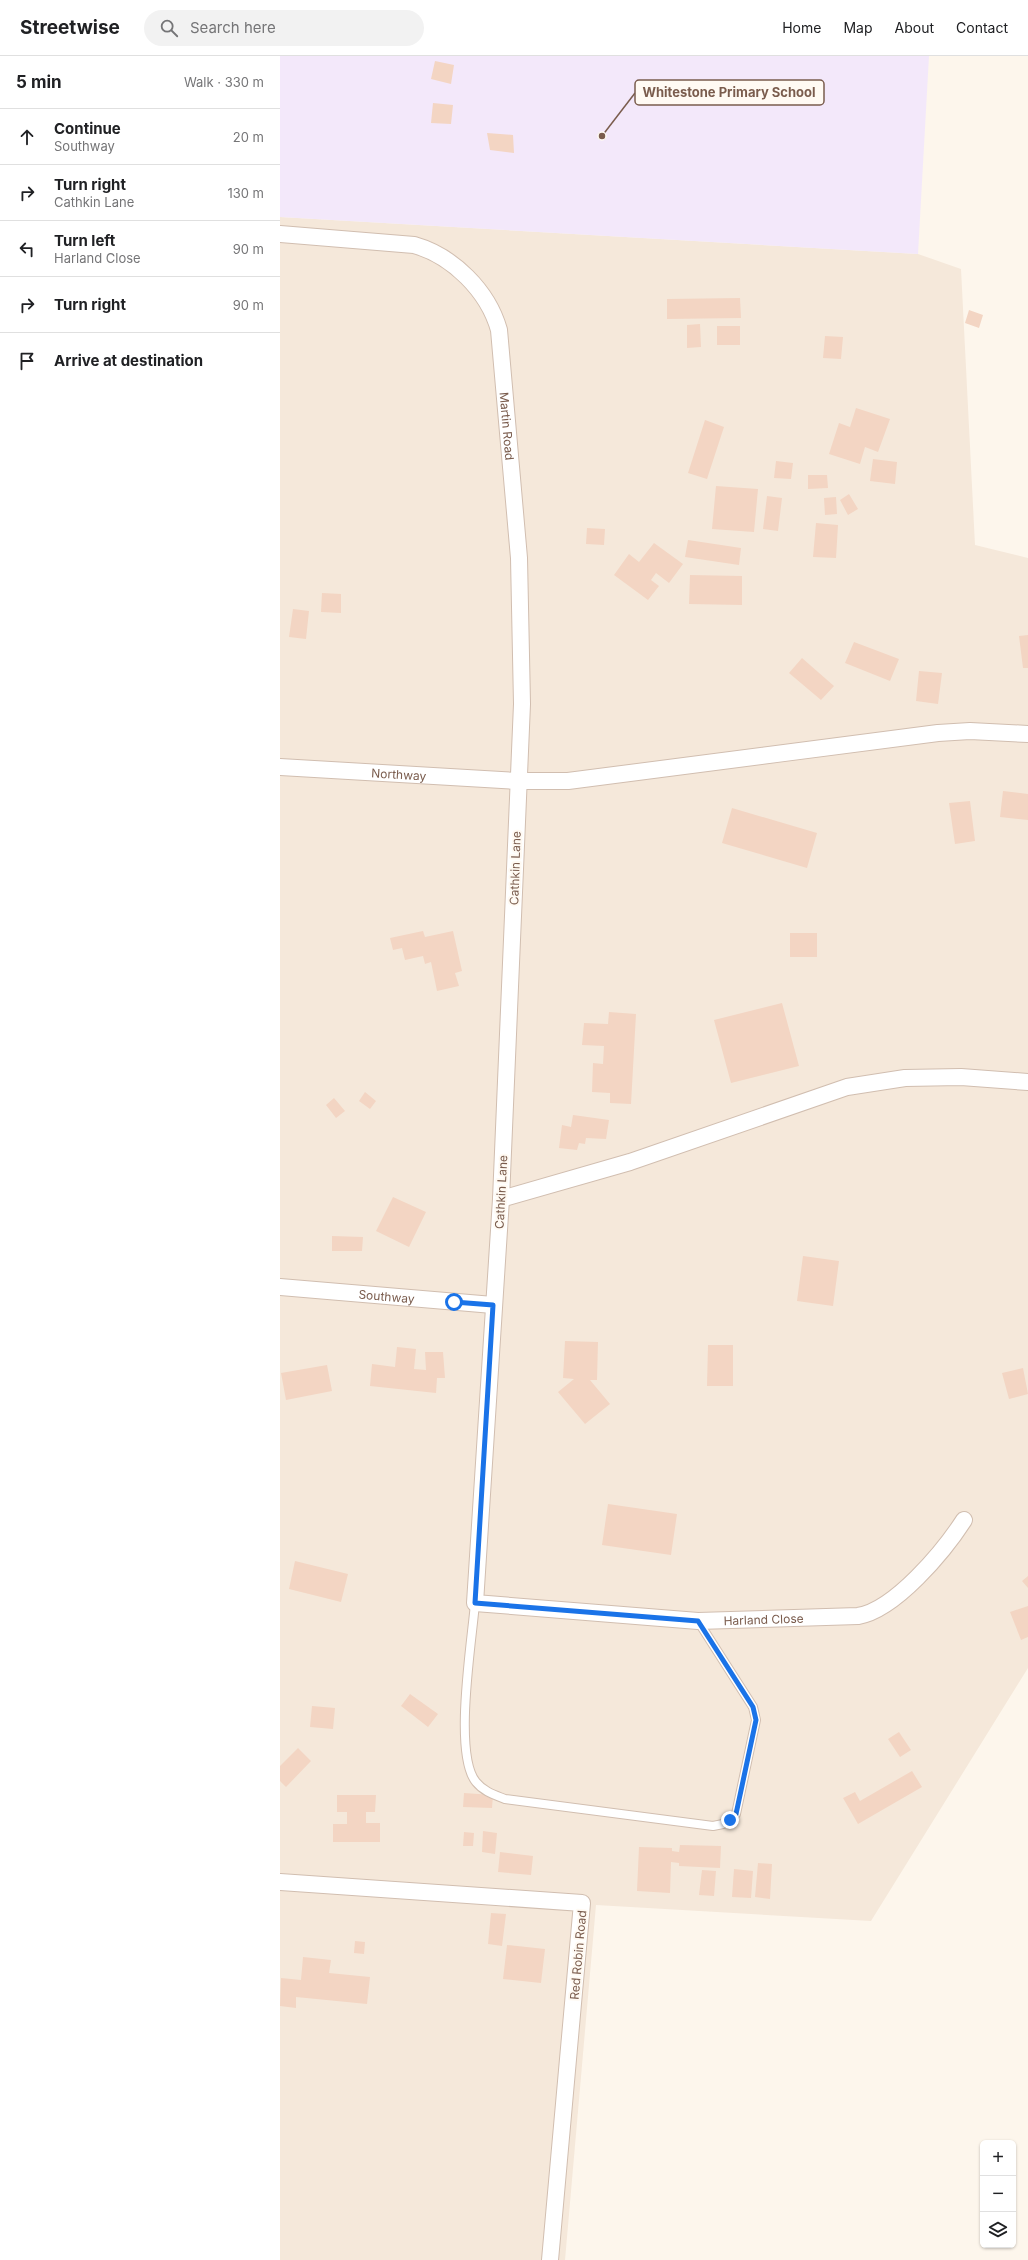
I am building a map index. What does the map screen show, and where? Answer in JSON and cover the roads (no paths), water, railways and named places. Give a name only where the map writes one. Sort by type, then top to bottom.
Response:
[{"type":"street","name":"Martin Road","points":[[280,234],[414,246],[426,249],[456,267],[479,292],[489,305],[496,318],[501,353],[519,558],[522,704],[518,781]]},
{"type":"street","name":"Northway","points":[[280,767],[518,781],[568,782],[938,733],[970,731],[1028,734]]},
{"type":"street","name":"Cathkin Lane","points":[[475,1603],[501,1199],[518,781]]},
{"type":"street","points":[[501,1199],[630,1162],[847,1087],[905,1078],[961,1077],[1028,1082]]},
{"type":"street","name":"Southway","points":[[280,1287],[493,1305]]},
{"type":"street","name":"Harland Close","points":[[475,1603],[698,1621],[867,1615],[889,1602],[934,1560],[951,1541],[964,1520]]},
{"type":"street","name":"Red Robin Road","points":[[280,1882],[582,1903],[550,2260]]},
{"type":"lane","points":[[475,1603],[465,1724],[465,1745],[472,1773],[476,1782],[483,1789],[505,1799],[713,1826],[723,1824],[736,1814],[756,1720],[753,1707],[698,1621]]},
{"type":"place","name":"Whitestone Primary School","points":[[602,136]]}]
